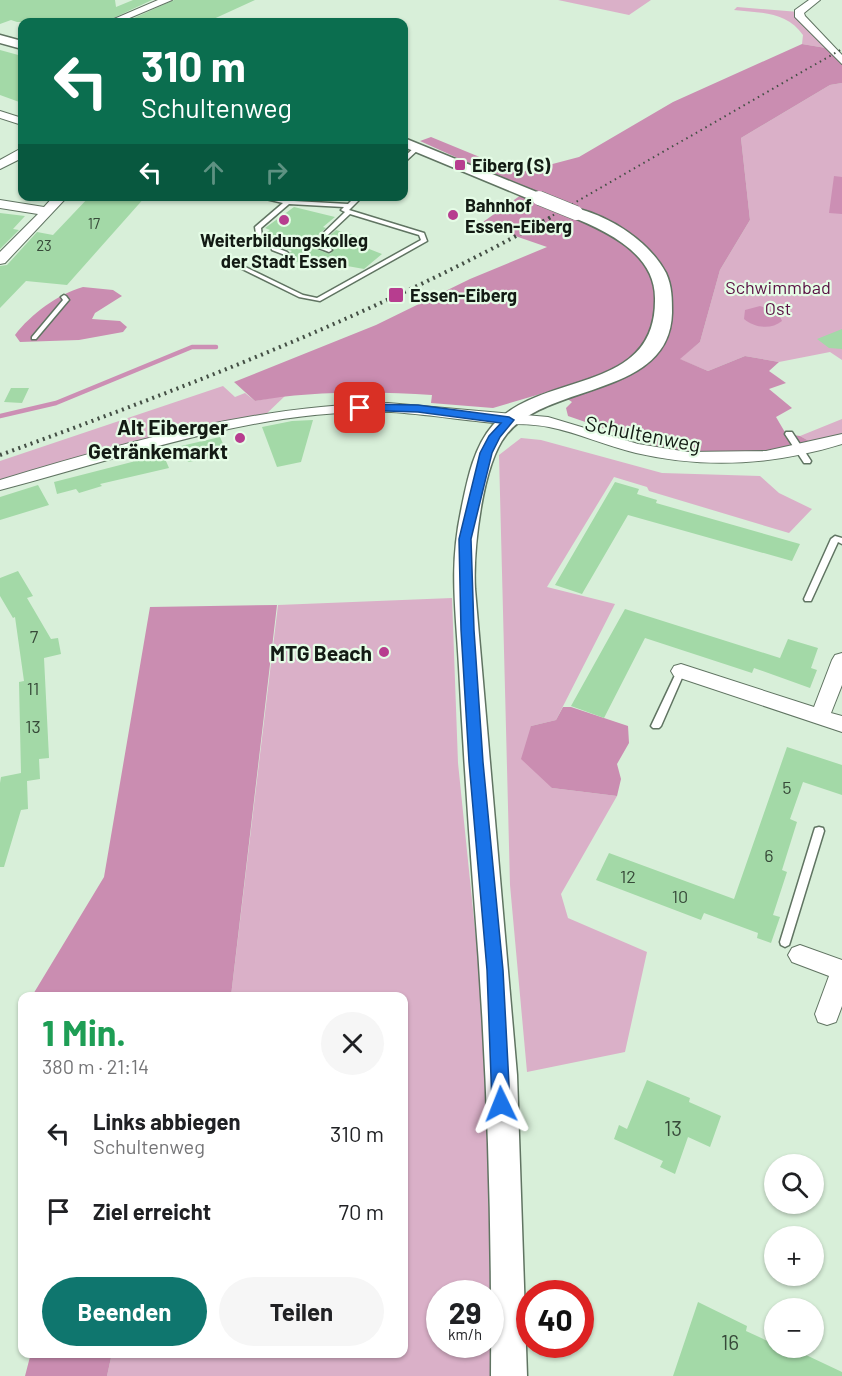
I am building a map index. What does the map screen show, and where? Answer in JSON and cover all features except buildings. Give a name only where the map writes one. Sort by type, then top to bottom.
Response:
[{"type":"street","points":[[122,18],[167,0]]},
{"type":"street","points":[[815,0],[799,12],[800,17],[842,61]]},
{"type":"street","points":[[0,39],[18,44]]},
{"type":"street","points":[[2,116],[18,121]]},
{"type":"street","points":[[411,145],[576,213],[625,238],[652,262],[663,282],[666,304],[661,337],[653,349],[616,375],[542,403],[509,420],[495,436],[486,453],[465,539],[465,581],[476,762],[495,970],[509,1284],[509,1376]]},
{"type":"street","points":[[0,165],[18,155]]},
{"type":"street","points":[[0,260],[57,201]]},
{"type":"street","points":[[0,204],[46,211]]},
{"type":"street","name":"Schultenweg","points":[[0,485],[144,446],[299,412],[341,408],[408,408],[509,420],[548,435],[628,458],[669,466],[736,469],[804,456],[842,452]]},
{"type":"street","name":"Schultenweg","points":[[804,456],[842,440]]},
{"type":"street","points":[[820,717],[842,660]]},
{"type":"street","points":[[681,671],[842,724]]},
{"type":"street","points":[[793,949],[842,971],[827,1014]]},
{"type":"lane","points":[[231,262],[301,296],[318,300],[424,241],[422,234],[349,209],[283,201]]},
{"type":"lane","points":[[329,250],[314,245],[356,201]]},
{"type":"lane","points":[[285,253],[274,249],[273,244],[259,239],[258,227],[288,202]]},
{"type":"lane","points":[[34,338],[66,300],[64,297]]},
{"type":"lane","points":[[789,434],[804,456]]},
{"type":"lane","points":[[808,599],[835,539],[842,541]]},
{"type":"lane","points":[[656,726],[681,671]]},
{"type":"lane","points":[[793,949],[819,831]]},
{"type":"green space","points":[[558,0],[651,0],[629,15]]},
{"type":"green space","points":[[737,7],[799,12],[826,48],[802,44],[803,35],[789,21],[781,17],[734,10]]},
{"type":"green space","name":"Schwimmbad Ost","points":[[842,83],[842,360],[830,352],[779,362],[745,356],[708,371],[679,359],[700,342],[720,270],[750,220],[741,138],[830,85]]},
{"type":"green space","points":[[223,386],[235,397],[245,393],[255,401],[286,395],[262,418],[0,485],[0,461]]},
{"type":"green space","points":[[842,419],[842,439],[820,447],[800,436]]},
{"type":"green space","points":[[521,438],[541,440],[662,473],[760,476],[779,493],[812,509],[789,533],[649,491],[647,487],[614,477],[547,587],[615,604],[556,720],[531,726],[552,788],[617,796],[561,894],[568,918],[647,952],[625,1052],[527,1072],[510,885],[499,455]]},
{"type":"green space","points":[[452,598],[458,763],[480,978],[494,1280],[426,1280],[426,1358],[494,1358],[494,1376],[107,1376],[111,1358],[408,1358],[408,992],[231,992],[278,605]]},
{"type":"shaded area","points":[[802,44],[826,48],[842,63],[842,83],[830,85],[741,138],[750,220],[720,270],[700,342],[680,359],[708,371],[745,356],[779,362],[769,371],[786,383],[769,389],[792,408],[776,417],[786,434],[800,436],[820,447],[800,451],[684,456],[568,416],[566,408],[572,402],[554,390],[493,408],[431,403],[432,395],[388,393],[320,394],[255,401],[234,382],[376,325],[470,279],[547,247],[492,228],[483,222],[528,190],[420,141],[431,137],[504,167],[526,171],[579,157],[673,102]]},
{"type":"shaded area","points":[[834,176],[842,177],[842,214],[829,213]]},
{"type":"shaded area","points":[[83,287],[113,290],[122,296],[95,313],[92,319],[120,321],[127,327],[123,332],[79,340],[20,342],[15,335],[37,312],[64,294]]},
{"type":"shaded area","points":[[760,306],[778,312],[782,321],[773,326],[763,327],[744,319],[745,310]]},
{"type":"shaded area","points":[[277,605],[231,992],[34,992],[104,877],[150,607]]},
{"type":"shaded area","points":[[563,707],[571,707],[628,726],[629,743],[617,764],[621,779],[617,796],[552,788],[521,759],[531,726],[556,720]]},
{"type":"shaded area","points":[[30,1358],[111,1358],[107,1376],[25,1376]]},
{"type":"waterway","points":[[0,416],[56,403],[192,347],[216,347]]},
{"type":"railway","points":[[548,218],[842,49]]},
{"type":"railway","points":[[0,455],[280,347],[417,286],[551,217]]},
{"type":"place","name":"Eiberg (S)","points":[[460,165]]},
{"type":"place","name":"Bahnhof Essen-Eiberg","points":[[453,215]]},
{"type":"place","name":"Weiterbildungskolleg der Stadt Essen","points":[[284,220]]},
{"type":"place","name":"Essen-Eiberg","points":[[396,295]]},
{"type":"place","name":"Alt Eiberger Getränkemarkt","points":[[240,438]]},
{"type":"place","name":"MTG Beach","points":[[384,652]]},
{"type":"route","points":[[360,408],[418,409],[509,420],[495,436],[486,453],[465,539],[465,581],[476,762],[495,970],[501,1104]]}]
